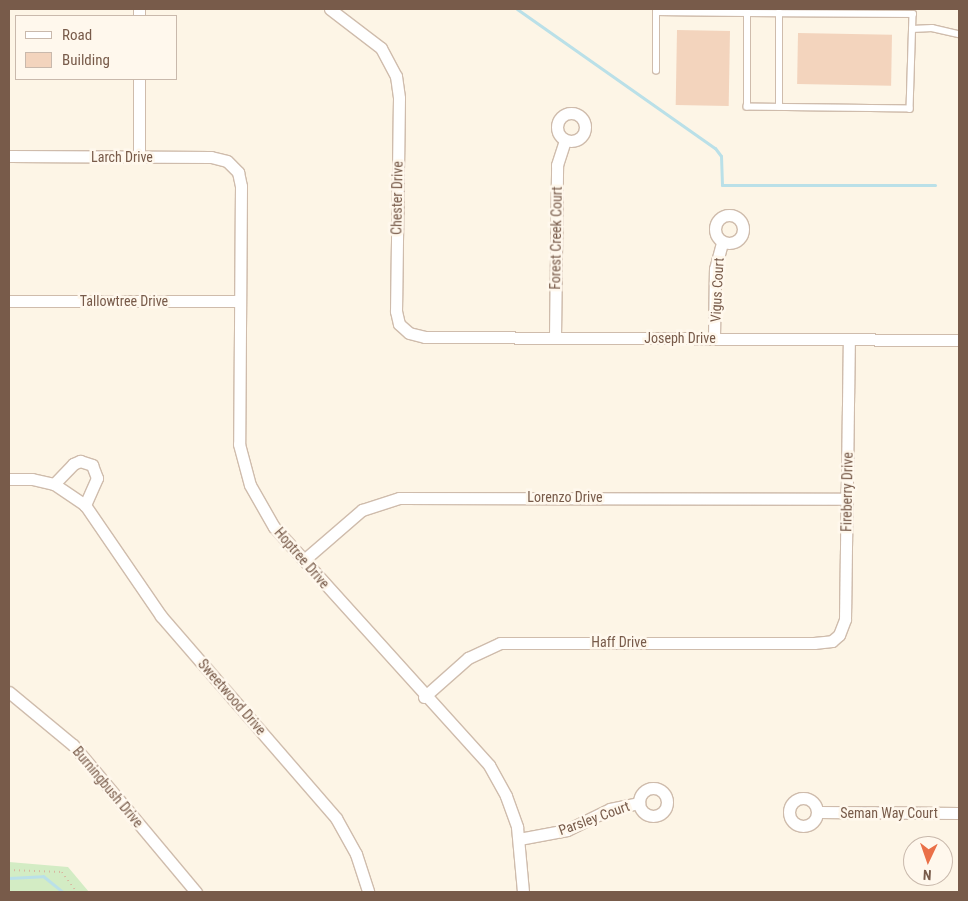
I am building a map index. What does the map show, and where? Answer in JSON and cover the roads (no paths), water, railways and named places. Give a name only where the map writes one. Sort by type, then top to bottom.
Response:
[{"type":"street","name":"Chester Drive","points":[[330,9],[372,40],[392,65],[399,98],[396,311],[403,329]]},
{"type":"street","points":[[139,80],[139,157]]},
{"type":"street","name":"Forest Creek Court","points":[[555,338],[557,165],[565,140]]},
{"type":"street","name":"Larch Drive","points":[[9,156],[211,157],[234,166]]},
{"type":"street","name":"Hoptree Drive","points":[[234,166],[241,186],[238,429],[241,458],[250,485],[265,514],[304,560],[424,697],[488,765],[506,796],[519,839],[523,892]]},
{"type":"street","name":"Vigus Court","points":[[714,338],[715,269],[722,242]]},
{"type":"street","name":"Tallowtree Drive","points":[[9,301],[239,301]]},
{"type":"street","name":"Joseph Drive","points":[[403,329],[425,337],[959,340]]},
{"type":"street","name":"Fireberry Drive","points":[[832,641],[839,635],[845,619],[849,339]]},
{"type":"street","points":[[54,484],[74,464],[80,461],[92,465],[97,478],[85,505]]},
{"type":"street","name":"Sweetwood Drive","points":[[9,479],[32,479],[54,484],[85,505],[161,616],[336,818],[356,854],[368,892]]},
{"type":"street","name":"Lorenzo Drive","points":[[304,560],[362,510],[399,498],[847,499]]},
{"type":"street","name":"Haff Drive","points":[[424,697],[468,658],[500,643],[814,643],[832,641]]},
{"type":"street","name":"Burningbush Drive","points":[[9,692],[73,745],[196,892]]},
{"type":"street","name":"Parsley Court","points":[[519,839],[567,830],[610,809],[639,803]]},
{"type":"street","name":"Seman Way Court","points":[[818,812],[959,813]]},
{"type":"lane","points":[[656,71],[656,12],[913,14],[910,109],[746,107],[747,13]]},
{"type":"lane","points":[[779,13],[779,107]]},
{"type":"lane","points":[[912,29],[932,28],[959,34]]},
{"type":"waterway","points":[[517,9],[715,148],[721,156],[722,185],[935,185]]},
{"type":"waterway","points":[[9,878],[43,876],[63,892]]}]
